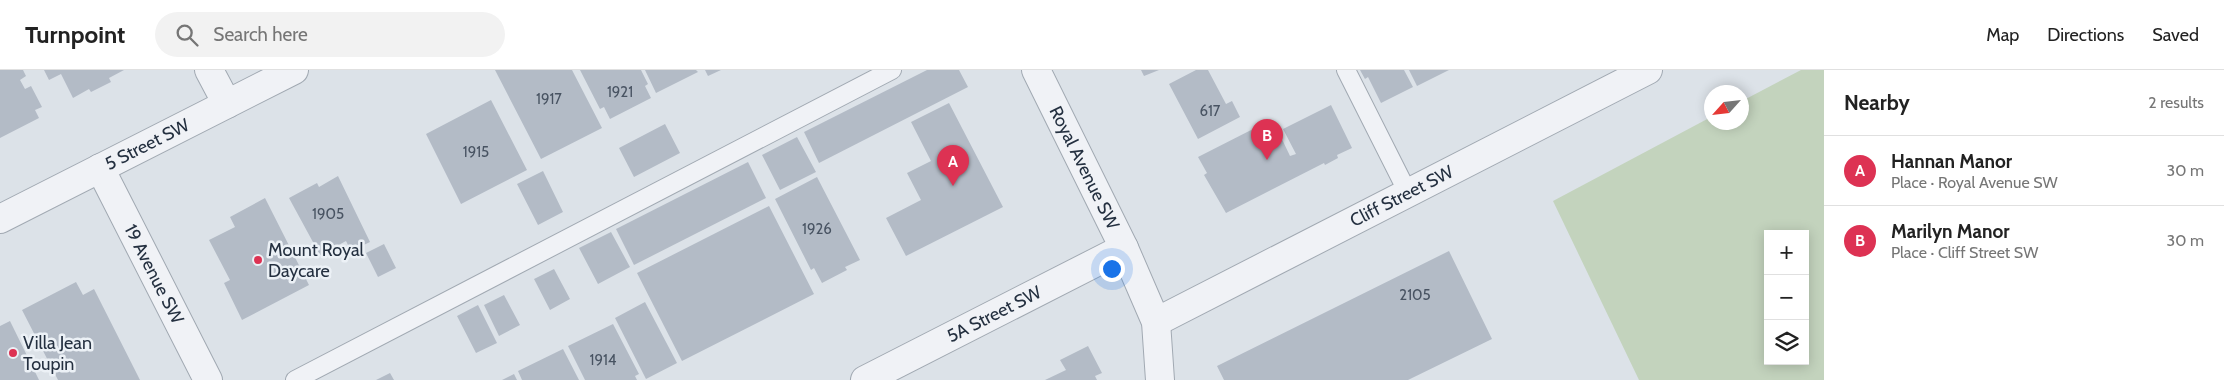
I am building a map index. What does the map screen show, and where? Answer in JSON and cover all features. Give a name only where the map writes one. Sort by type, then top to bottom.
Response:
[{"type":"street","points":[[209,70],[227,104]]},
{"type":"street","name":"5 Street SW","points":[[0,219],[294,70]]},
{"type":"street","name":"Royal Avenue SW","points":[[1036,70],[1124,248],[1156,322],[1160,380]]},
{"type":"street","name":"Cliff Street SW","points":[[1156,322],[1648,70]]},
{"type":"street","name":"19 Avenue SW","points":[[100,168],[208,380]]},
{"type":"street","name":"5A Street SW","points":[[865,380],[1124,248]]},
{"type":"lane","points":[[295,380],[892,70]]},
{"type":"lane","points":[[1346,70],[1408,192]]},
{"type":"green space","points":[[1801,70],[1824,70],[1824,380],[1639,380],[1553,201],[1704,121],[1704,130],[1749,130],[1749,97]]},
{"type":"building","points":[[0,70],[23,70],[26,76],[20,80],[25,89],[31,86],[42,107],[35,110],[39,118],[0,138]]},
{"type":"building","points":[[44,70],[124,70],[109,78],[111,82],[91,92],[89,89],[73,98],[61,74],[49,80]]},
{"type":"building","points":[[495,70],[572,70],[602,128],[541,159]]},
{"type":"building","points":[[580,70],[641,70],[648,84],[645,86],[651,98],[610,119],[604,107],[600,109]]},
{"type":"building","points":[[645,70],[696,70],[698,72],[656,93]]},
{"type":"building","points":[[705,70],[721,70],[708,76]]},
{"type":"building","points":[[927,70],[959,70],[968,87],[819,163],[804,132]]},
{"type":"building","points":[[1141,70],[1159,70],[1144,76]]},
{"type":"building","points":[[1196,70],[1208,70],[1226,104],[1232,101],[1240,117],[1198,139],[1169,84]]},
{"type":"building","points":[[1360,70],[1404,70],[1413,87],[1381,103],[1368,77],[1365,79]]},
{"type":"building","points":[[1409,70],[1449,70],[1417,86]]},
{"type":"building","points":[[491,100],[527,170],[461,204],[426,134]]},
{"type":"building","points":[[949,103],[1003,207],[906,256],[886,218],[921,200],[907,173],[931,161],[911,122]]},
{"type":"building","points":[[1331,105],[1352,148],[1337,155],[1338,158],[1325,165],[1324,163],[1226,213],[1204,175],[1207,173],[1198,157],[1257,127],[1265,142],[1280,135],[1290,156],[1296,154],[1283,129]]},
{"type":"building","points":[[665,124],[680,153],[634,177],[619,148]]},
{"type":"building","points":[[797,137],[816,172],[780,190],[762,155]]},
{"type":"building","points":[[748,162],[766,198],[634,265],[616,229]]},
{"type":"building","points":[[543,171],[563,212],[538,225],[517,184]]},
{"type":"building","points":[[338,176],[370,242],[351,251],[346,241],[320,255],[289,198],[317,183],[319,187]]},
{"type":"building","points":[[817,177],[860,260],[845,267],[847,270],[822,283],[814,268],[811,270],[775,199]]},
{"type":"building","name":"Mount Royal Daycare","points":[[265,198],[309,285],[242,320],[224,283],[230,280],[209,240],[235,227],[230,217]]},
{"type":"building","points":[[769,206],[814,294],[682,361],[637,273]]},
{"type":"building","points":[[611,232],[630,267],[598,284],[579,248]]},
{"type":"building","points":[[384,244],[396,268],[378,277],[366,253]]},
{"type":"building","points":[[1449,251],[1492,339],[1408,380],[1224,380],[1217,366]]},
{"type":"building","points":[[554,269],[570,299],[550,310],[534,279]]},
{"type":"building","points":[[76,282],[83,295],[94,289],[140,380],[58,380],[22,310]]},
{"type":"building","points":[[504,295],[520,325],[499,336],[484,305]]},
{"type":"building","points":[[645,302],[677,363],[646,379],[615,318]]},
{"type":"building","points":[[478,305],[497,343],[476,353],[457,316]]},
{"type":"building","name":"Villa Jean Toupin","points":[[10,321],[39,380],[0,380],[0,326]]},
{"type":"building","points":[[613,324],[639,374],[635,376],[637,380],[585,380],[568,346]]},
{"type":"building","points":[[1088,346],[1102,373],[1095,376],[1097,380],[1045,380],[1066,370],[1060,360]]},
{"type":"building","points":[[563,349],[579,380],[522,380],[518,371]]},
{"type":"building","points":[[390,373],[394,380],[376,380]]},
{"type":"building","points":[[514,374],[517,380],[502,380]]},
{"type":"place","name":"Marilyn Manor","points":[[1267,160]]},
{"type":"place","name":"Hannan Manor","points":[[953,186]]},
{"type":"place","name":"Mount Royal Daycare","points":[[258,260]]},
{"type":"place","name":"Villa Jean Toupin","points":[[13,353]]}]
